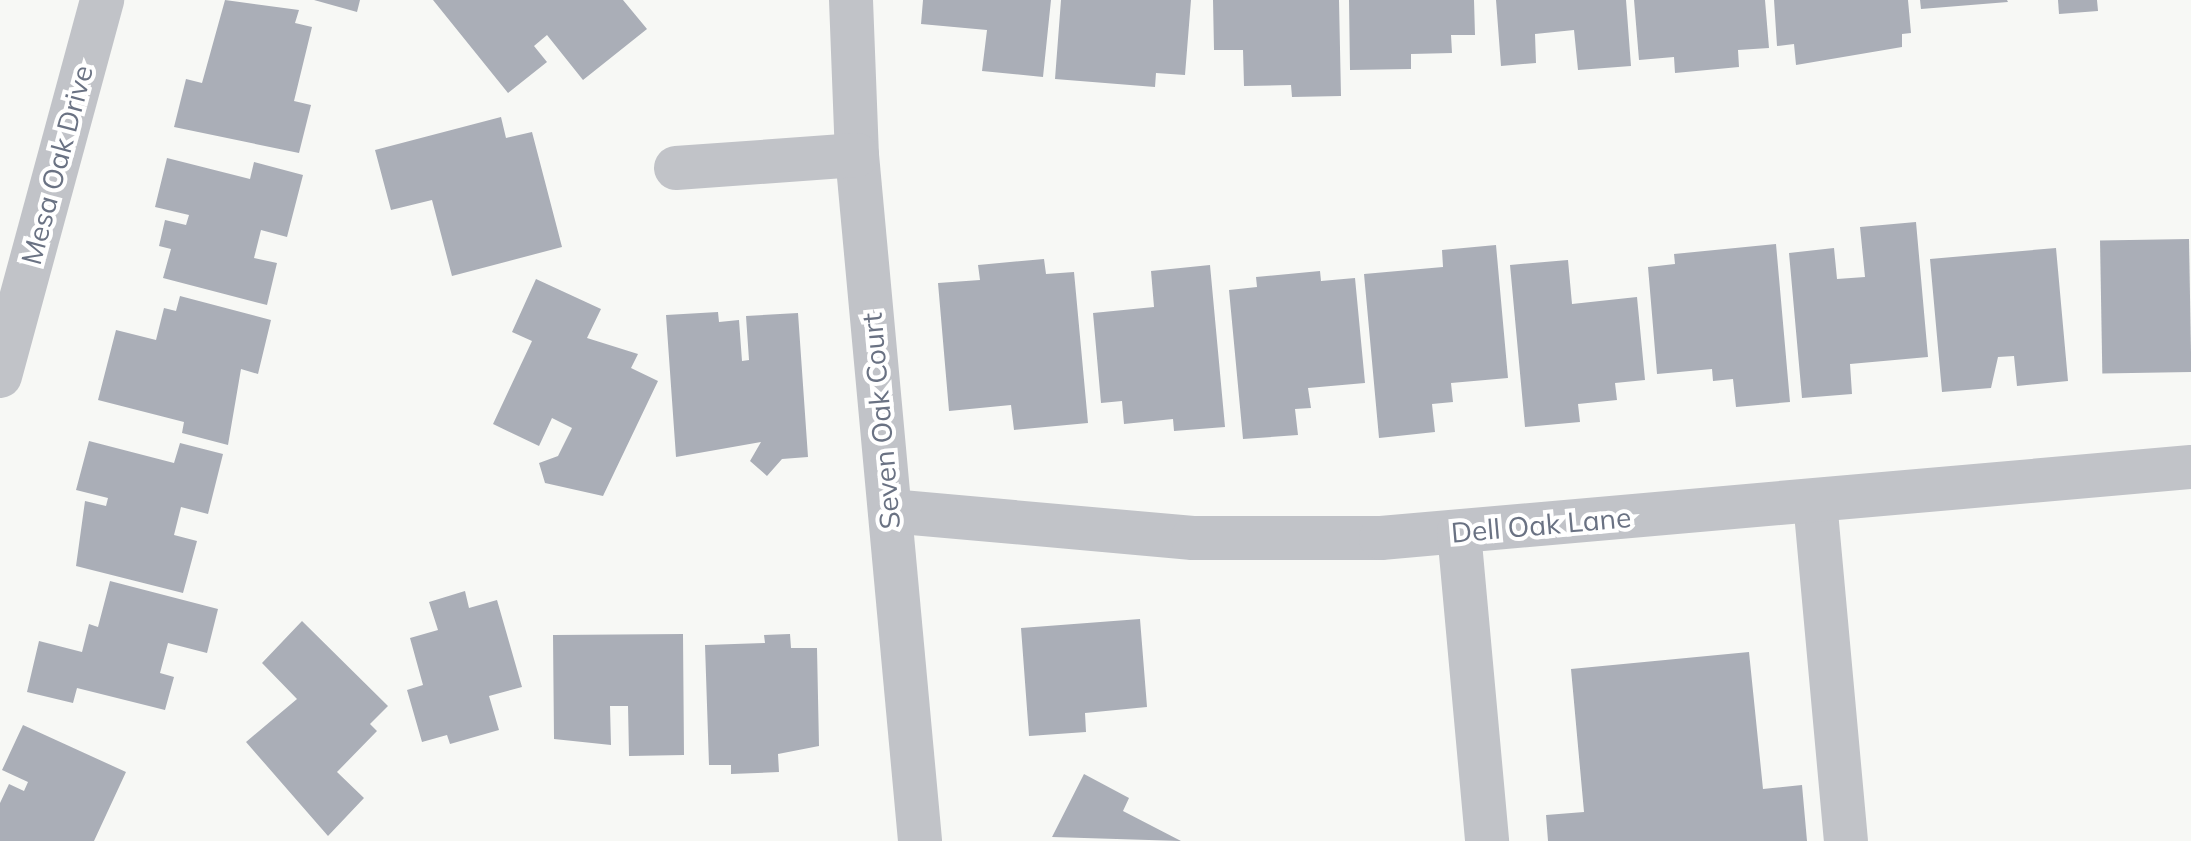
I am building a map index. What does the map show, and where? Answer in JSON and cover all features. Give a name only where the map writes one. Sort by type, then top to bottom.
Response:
[{"type":"street","name":"Mesa Oak Drive","points":[[0,376],[102,0]]},
{"type":"street","name":"Seven Oak Court","points":[[851,0],[857,155],[920,841]]},
{"type":"street","points":[[676,168],[857,155]]},
{"type":"street","name":"Dell Oak Lane","points":[[890,511],[1193,538],[1459,532],[2191,467]]},
{"type":"street","points":[[1815,501],[1846,841]]},
{"type":"street","points":[[1459,532],[1487,841]]},
{"type":"building","points":[[225,0],[299,10],[295,23],[312,27],[294,101],[311,105],[299,153],[174,127],[186,79],[202,83]]},
{"type":"building","points":[[314,0],[360,0],[357,12]]},
{"type":"building","points":[[433,0],[623,0],[647,29],[583,80],[547,35],[534,46],[547,62],[508,93]]},
{"type":"building","points":[[923,0],[1051,0],[1043,77],[982,71],[987,30],[921,24]]},
{"type":"building","points":[[1061,0],[1191,0],[1185,75],[1156,73],[1155,87],[1055,79]]},
{"type":"building","points":[[1213,0],[1339,0],[1341,96],[1292,97],[1291,85],[1244,86],[1243,50],[1214,50]]},
{"type":"building","points":[[1349,0],[1474,0],[1475,35],[1451,35],[1452,53],[1411,54],[1411,69],[1350,70]]},
{"type":"building","points":[[1496,0],[1626,0],[1631,66],[1578,70],[1574,30],[1535,34],[1536,63],[1501,66]]},
{"type":"building","points":[[1634,0],[1765,0],[1769,48],[1738,50],[1739,67],[1675,73],[1674,57],[1639,60]]},
{"type":"building","points":[[1774,0],[1908,0],[1911,33],[1902,34],[1902,47],[1796,65],[1794,44],[1777,46]]},
{"type":"building","points":[[1920,0],[2007,0],[2008,2],[1921,9]]},
{"type":"building","points":[[2058,0],[2097,0],[2098,11],[2059,14]]},
{"type":"building","points":[[501,117],[506,138],[532,132],[562,247],[452,276],[432,200],[391,210],[375,150]]},
{"type":"building","points":[[167,158],[250,179],[254,162],[303,175],[287,237],[261,230],[254,258],[277,263],[267,305],[163,278],[171,249],[159,246],[165,220],[186,225],[189,215],[155,207]]},
{"type":"building","points":[[1916,222],[1928,357],[1850,364],[1852,394],[1802,398],[1789,253],[1834,248],[1837,279],[1865,277],[1860,227]]},
{"type":"building","points":[[2189,239],[2191,372],[2102,374],[2100,241]]},
{"type":"building","points":[[1776,244],[1790,402],[1736,407],[1733,379],[1713,381],[1712,369],[1657,374],[1648,267],[1675,264],[1674,254]]},
{"type":"building","points":[[1496,245],[1508,378],[1451,383],[1453,402],[1432,404],[1435,432],[1379,438],[1364,274],[1443,267],[1442,250]]},
{"type":"building","points":[[2056,248],[2068,381],[2017,386],[2014,356],[1998,357],[1991,388],[1942,392],[1930,259]]},
{"type":"building","points":[[1044,259],[1046,274],[1074,272],[1088,423],[1014,430],[1011,405],[949,411],[938,283],[980,280],[978,265]]},
{"type":"building","points":[[1568,260],[1572,304],[1637,297],[1645,380],[1615,383],[1617,400],[1578,404],[1580,422],[1525,427],[1510,265]]},
{"type":"building","points":[[1210,265],[1225,427],[1174,431],[1173,419],[1124,424],[1122,401],[1101,403],[1093,313],[1154,307],[1151,271]]},
{"type":"building","points":[[1320,271],[1321,281],[1355,278],[1365,383],[1308,388],[1311,408],[1295,409],[1298,435],[1243,439],[1229,290],[1257,287],[1256,277]]},
{"type":"building","points":[[536,279],[601,309],[587,338],[638,354],[631,368],[658,381],[603,496],[545,483],[539,463],[558,456],[572,428],[552,418],[539,446],[493,424],[532,341],[512,332]]},
{"type":"building","points":[[180,296],[271,320],[258,374],[241,369],[228,445],[182,433],[184,422],[98,400],[116,330],[156,340],[164,308],[176,311]]},
{"type":"building","points":[[718,312],[719,322],[739,320],[742,361],[749,360],[746,316],[798,313],[808,457],[782,459],[767,476],[750,461],[761,442],[676,457],[666,315]]},
{"type":"building","points":[[89,441],[174,463],[180,443],[223,454],[208,514],[181,507],[174,535],[197,541],[183,593],[76,566],[85,501],[106,506],[108,498],[76,490]]},
{"type":"building","points":[[110,581],[218,609],[207,653],[168,643],[160,673],[174,677],[165,710],[77,688],[73,703],[27,692],[39,641],[82,652],[89,624],[98,627]]},
{"type":"building","points":[[465,591],[469,608],[497,600],[522,687],[489,696],[499,730],[450,744],[447,735],[422,742],[407,690],[423,685],[410,638],[438,630],[429,602]]},
{"type":"building","points":[[1140,619],[1147,707],[1085,713],[1086,732],[1029,736],[1021,628]]},
{"type":"building","points":[[302,621],[388,706],[370,724],[377,731],[337,772],[364,798],[328,836],[246,742],[297,699],[262,663]]},
{"type":"building","points":[[683,634],[684,755],[629,756],[628,706],[610,706],[611,745],[554,739],[553,635]]},
{"type":"building","points":[[790,634],[791,648],[817,648],[819,746],[778,754],[779,772],[731,774],[731,765],[709,765],[705,645],[765,643],[764,635]]},
{"type":"building","points":[[1749,652],[1763,789],[1802,785],[1807,841],[1548,841],[1546,815],[1584,812],[1571,669]]},
{"type":"building","points":[[23,725],[126,772],[94,841],[0,841],[0,803],[9,784],[24,791],[28,782],[2,770]]},
{"type":"building","points":[[1084,774],[1129,798],[1123,811],[1181,841],[1052,837]]}]
